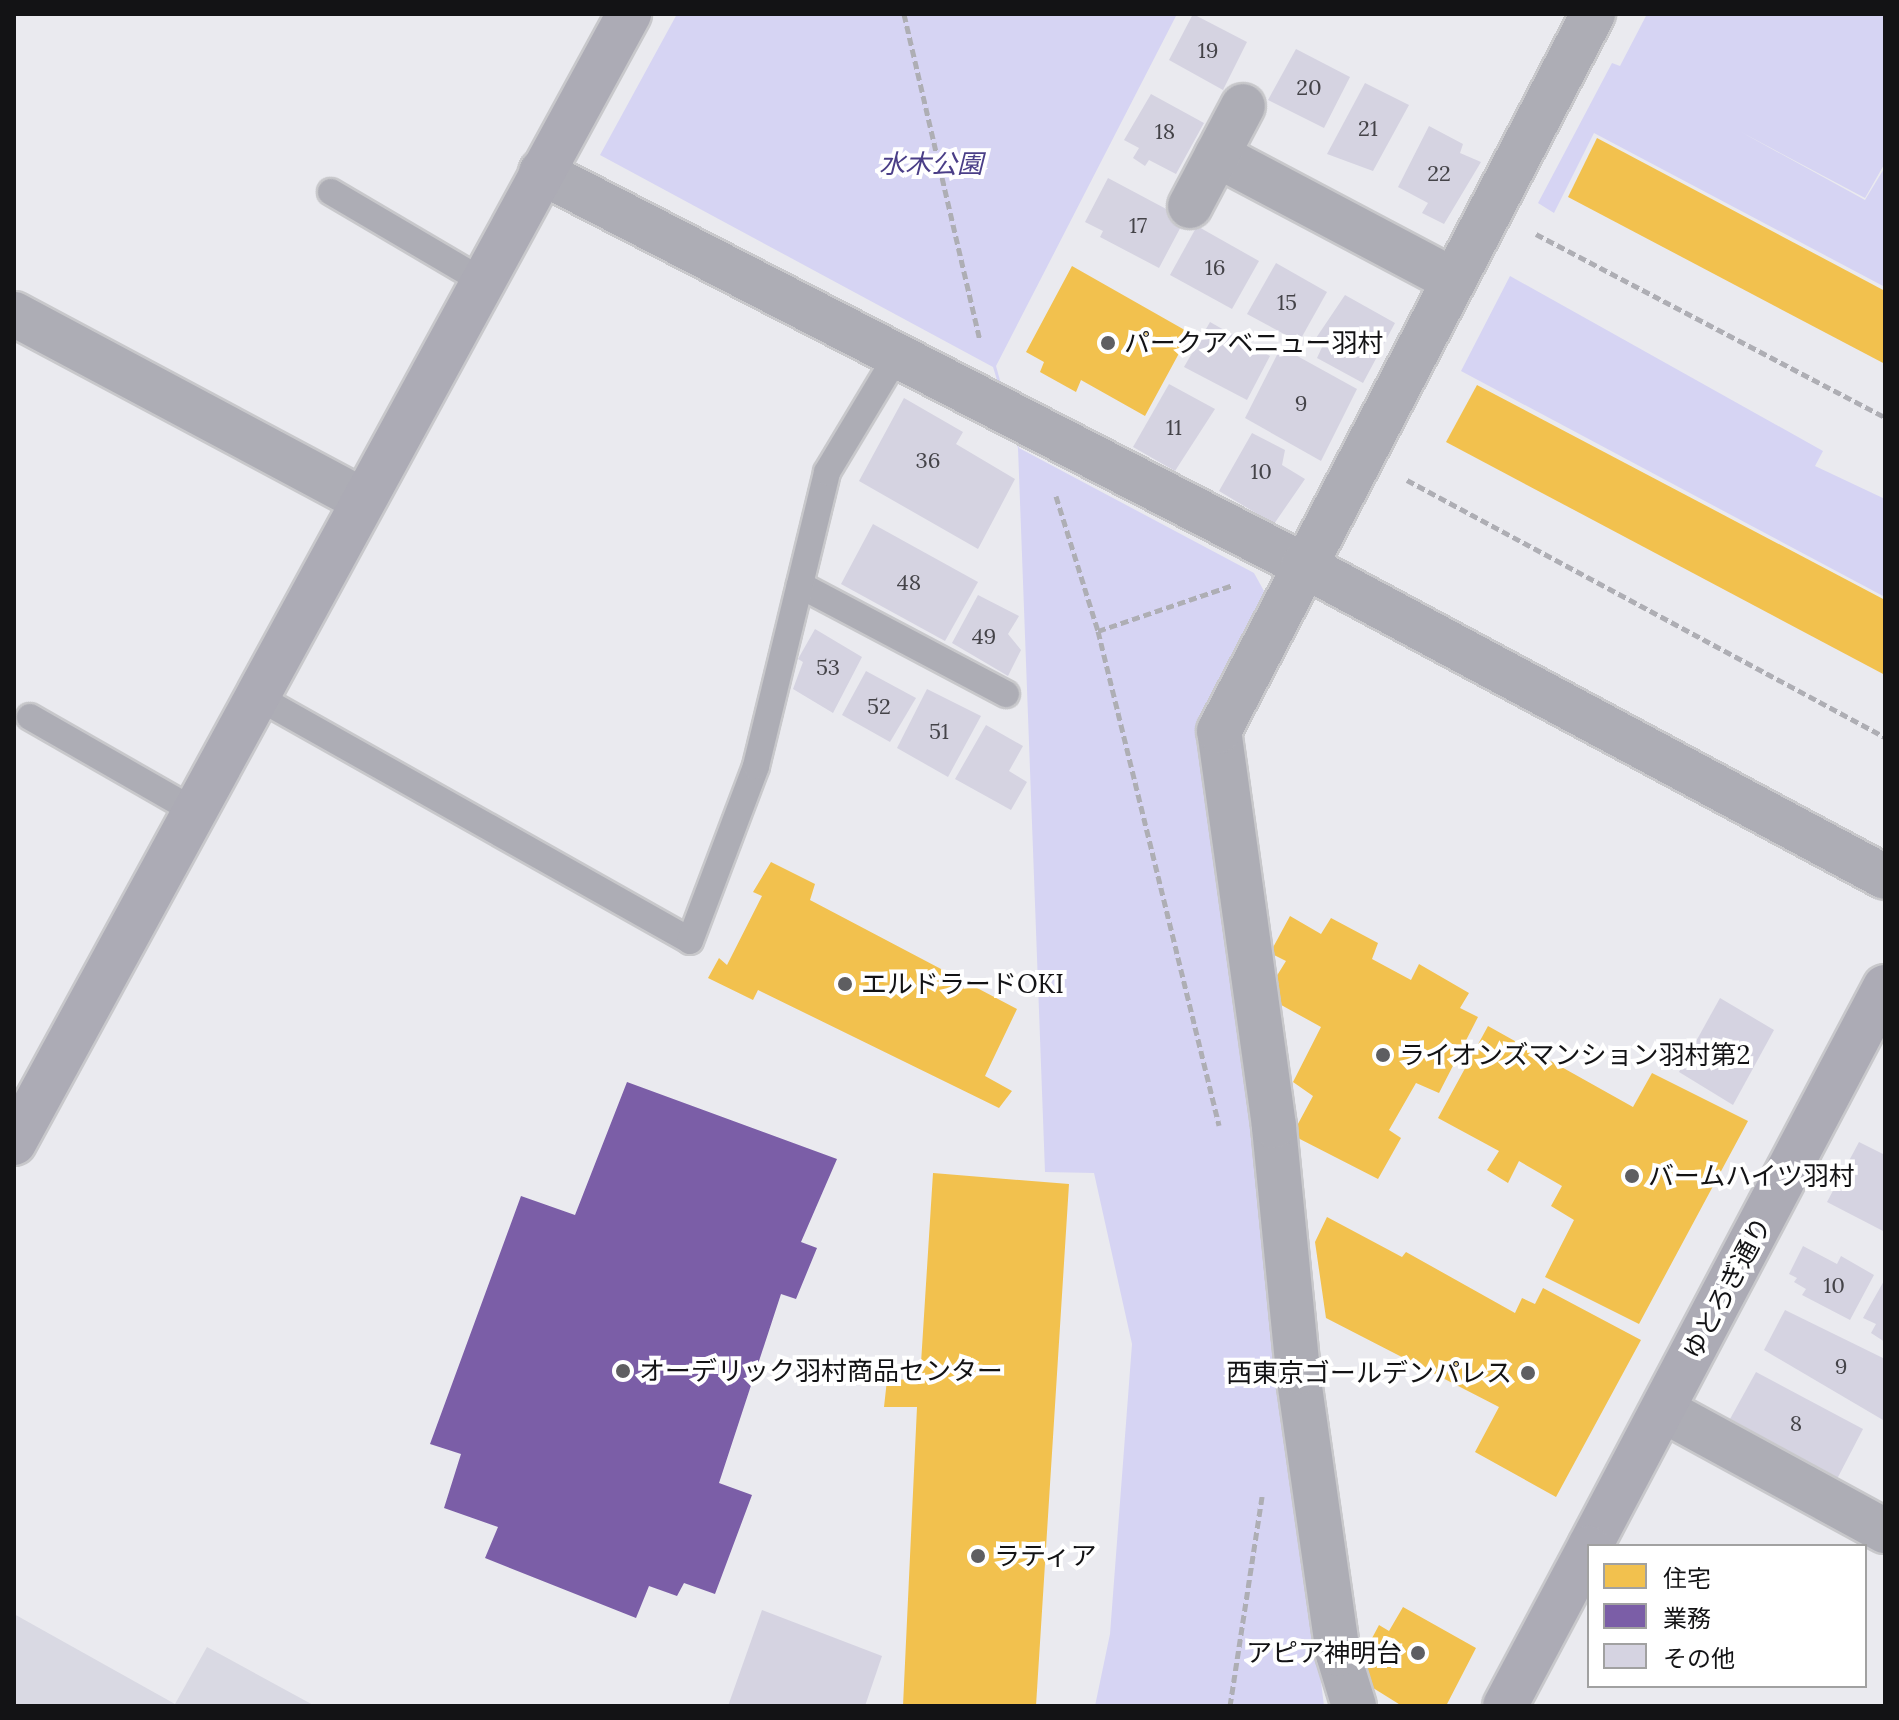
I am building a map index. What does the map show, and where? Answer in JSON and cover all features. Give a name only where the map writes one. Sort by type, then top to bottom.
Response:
[{"type":"street","points":[[14,1143],[629,14]]},
{"type":"street","points":[[1354,1706],[1338,1654],[1298,1372],[1274,1126],[1219,731],[1593,14]]},
{"type":"street","points":[[1190,206],[1243,106]]},
{"type":"street","points":[[1217,155],[1453,280]]},
{"type":"street","points":[[541,172],[1303,565],[1885,877]]},
{"type":"street","points":[[14,314],[363,500]]},
{"type":"street","name":"ゆとろぎ通り","points":[[1592,1544],[1885,987]]},
{"type":"street","points":[[1663,1410],[1885,1531]]},
{"type":"street","name":"ゆとろぎ通り","points":[[1505,1706],[1587,1553]]},
{"type":"lane","points":[[331,192],[482,281]]},
{"type":"lane","points":[[256,696],[690,941],[756,766],[827,472],[896,357]]},
{"type":"lane","points":[[800,585],[1006,694]]},
{"type":"lane","points":[[30,717],[194,811]]},
{"type":"path","points":[[904,14],[975,321]]},
{"type":"path","points":[[1527,229],[1885,417]]},
{"type":"path","points":[[1404,479],[1885,737]]},
{"type":"path","points":[[1054,489],[1098,631],[1222,1134]]},
{"type":"path","points":[[1098,631],[1202,595]]},
{"type":"path","points":[[1230,1706],[1264,1481]]},
{"type":"shaded area","points":[[14,1614],[175,1704],[207,1647],[315,1706],[14,1706]]},
{"type":"green space","name":"水木公園","points":[[677,14],[1177,14],[996,366],[1019,448],[1254,573],[1264,591],[1204,735],[1324,1706],[1095,1706],[1110,1634],[1132,1344],[1094,1173],[1045,1172],[1018,448],[993,367],[600,155]]},
{"type":"green space","points":[[1647,14],[1885,14],[1885,163],[1865,198],[1741,132],[1865,200],[1885,167],[1885,287],[1594,133],[1554,213],[1538,203],[1612,63],[1620,66]]},
{"type":"green space","points":[[1510,276],[1823,451],[1815,466],[1885,499],[1885,597],[1461,371]]},
{"type":"building: 住宅","points":[[1597,138],[1885,291],[1885,364],[1568,197]]},
{"type":"building: 住宅","name":"パークアベニュー羽村","points":[[1072,266],[1190,333],[1145,416],[1081,380],[1076,392],[1040,372],[1044,362],[1026,352]]},
{"type":"building: 住宅","points":[[1477,385],[1885,600],[1885,675],[1446,442]]},
{"type":"building: 住宅","name":"エルドラードOKI","points":[[771,862],[815,884],[810,900],[1017,1009],[985,1076],[1012,1091],[999,1108],[758,990],[753,1000],[708,978],[719,958],[727,965],[762,896],[753,892]]},
{"type":"building: 住宅","name":"ライオンズマンション羽村第2","points":[[1290,916],[1321,934],[1331,918],[1378,943],[1372,959],[1411,980],[1419,964],[1469,993],[1460,1008],[1478,1017],[1439,1093],[1416,1083],[1389,1130],[1401,1138],[1378,1179],[1292,1135],[1313,1096],[1293,1082],[1321,1027],[1274,1001],[1273,982],[1286,961],[1270,953]]},
{"type":"building: 住宅","name":"バームハイツ羽村","points":[[1488,1026],[1633,1107],[1652,1073],[1748,1121],[1639,1324],[1545,1277],[1574,1220],[1551,1206],[1562,1186],[1519,1161],[1508,1183],[1487,1170],[1499,1151],[1438,1118]]},
{"type":"building: 住宅","name":"ラティア","points":[[933,1173],[1069,1184],[1036,1706],[903,1706],[917,1407],[884,1407],[887,1380],[920,1379]]},
{"type":"building: 住宅","name":"西東京ゴールデンパレス","points":[[1327,1217],[1402,1257],[1406,1252],[1515,1313],[1522,1298],[1535,1304],[1543,1288],[1641,1340],[1556,1497],[1475,1452],[1499,1407],[1326,1318],[1315,1242]]},
{"type":"building: 住宅","name":"アピア神明台","points":[[1403,1607],[1476,1648],[1446,1706],[1402,1706],[1370,1686],[1365,1672],[1370,1665],[1361,1659],[1379,1625],[1389,1631]]},
{"type":"building: 業務","points":[[627,1082],[837,1159],[801,1242],[817,1248],[796,1299],[781,1294],[719,1483],[752,1495],[715,1594],[684,1583],[677,1596],[649,1586],[636,1618],[485,1558],[498,1527],[444,1508],[461,1454],[430,1444],[521,1196],[575,1215]]},
{"type":"building: その他","points":[[1193,14],[1247,42],[1223,90],[1169,60]]},
{"type":"building: その他","points":[[1296,49],[1350,77],[1324,128],[1268,100]]},
{"type":"building: その他","points":[[1365,83],[1409,105],[1373,171],[1327,154]]},
{"type":"building: その他","points":[[1151,94],[1204,123],[1176,174],[1149,160],[1145,166],[1133,158],[1139,148],[1124,140]]},
{"type":"building: その他","points":[[1429,126],[1463,144],[1460,153],[1481,162],[1444,224],[1422,213],[1428,203],[1398,187]]},
{"type":"building: その他","points":[[1108,178],[1185,219],[1159,268],[1100,237],[1103,231],[1085,222]]},
{"type":"building: その他","points":[[1197,226],[1259,261],[1232,309],[1170,275]]},
{"type":"building: その他","points":[[1276,263],[1327,292],[1299,342],[1247,314]]},
{"type":"building: その他","points":[[1345,295],[1395,323],[1363,383],[1317,358],[1323,345],[1314,341]]},
{"type":"building: その他","points":[[1210,322],[1270,356],[1247,400],[1184,367]]},
{"type":"building: その他","points":[[1281,347],[1357,389],[1321,461],[1245,418]]},
{"type":"building: その他","points":[[1169,384],[1215,409],[1175,471],[1133,447]]},
{"type":"building: その他","points":[[904,398],[963,432],[956,444],[1015,479],[978,549],[859,481]]},
{"type":"building: その他","points":[[1252,433],[1285,450],[1282,465],[1305,479],[1274,524],[1219,491]]},
{"type":"building: その他","points":[[873,524],[978,582],[945,641],[841,584]]},
{"type":"building: その他","points":[[978,595],[1019,616],[1008,634],[1021,650],[1008,676],[952,643]]},
{"type":"building: その他","points":[[815,629],[862,657],[833,713],[793,689],[803,662],[798,659]]},
{"type":"building: その他","points":[[866,671],[916,698],[890,742],[842,715]]},
{"type":"building: その他","points":[[927,689],[981,716],[948,777],[897,748]]},
{"type":"building: その他","points":[[986,725],[1023,746],[1009,771],[1027,782],[1011,810],[955,779]]},
{"type":"building: その他","points":[[1720,998],[1774,1030],[1733,1105],[1679,1072]]},
{"type":"building: その他","points":[[1859,1142],[1885,1155],[1885,1232],[1827,1202]]},
{"type":"building: その他","points":[[1803,1246],[1837,1264],[1841,1256],[1874,1275],[1850,1320],[1802,1295],[1806,1289],[1794,1282],[1797,1278],[1789,1274]]},
{"type":"building: その他","points":[[1885,1279],[1885,1342],[1871,1333],[1876,1324],[1863,1318]]},
{"type":"building: その他","points":[[1785,1310],[1885,1359],[1883,1420],[1764,1350]]},
{"type":"building: その他","points":[[1756,1372],[1863,1429],[1837,1479],[1730,1419]]},
{"type":"building: その他","points":[[762,1610],[882,1656],[865,1706],[728,1706]]},
{"type":"place","name":"パークアベニュー羽村","points":[[1108,343]]},
{"type":"place","name":"エルドラードOKI","points":[[845,984]]},
{"type":"place","name":"ライオンズマンション羽村第2","points":[[1383,1055]]},
{"type":"place","name":"バームハイツ羽村","points":[[1632,1176]]},
{"type":"place","name":"オーデリック羽村商品センター","points":[[623,1371]]},
{"type":"place","name":"西東京ゴールデンパレス","points":[[1528,1373]]},
{"type":"place","name":"ラティア","points":[[978,1556]]},
{"type":"place","name":"アピア神明台","points":[[1418,1653]]}]
